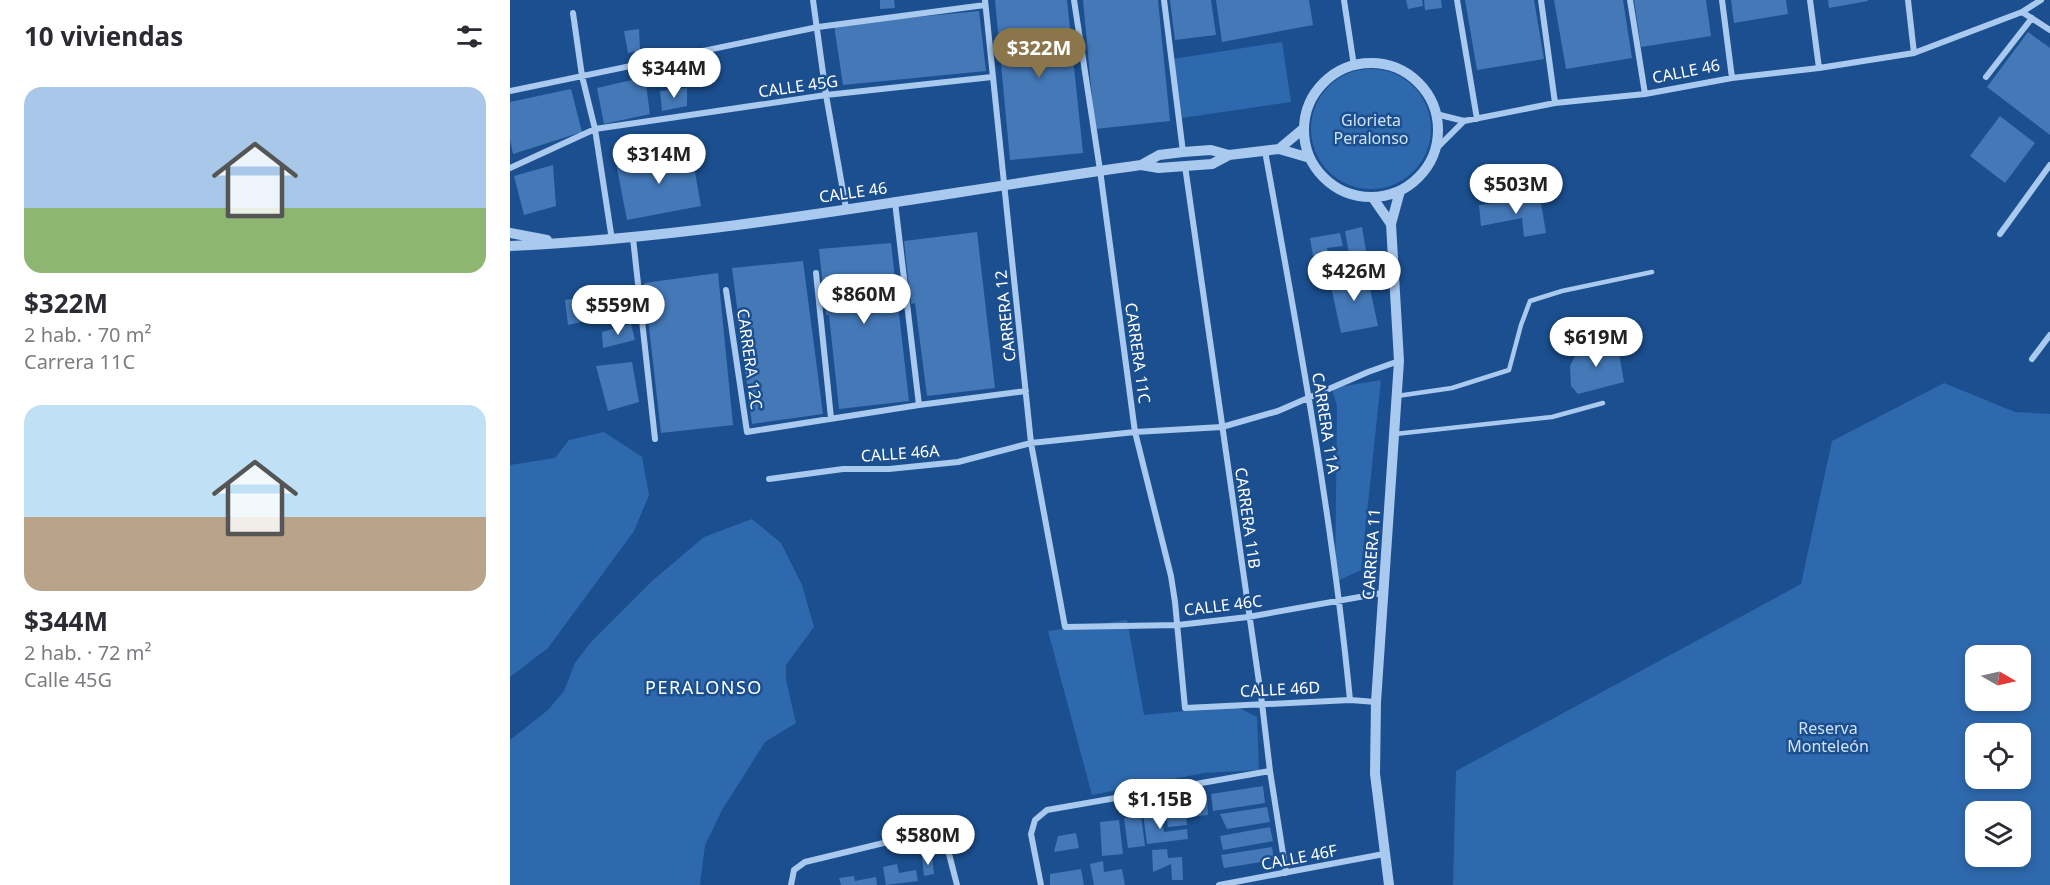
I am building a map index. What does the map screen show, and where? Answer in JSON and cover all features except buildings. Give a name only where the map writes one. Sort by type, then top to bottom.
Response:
[{"type":"street","points":[[813,0],[826,95],[846,208]]},
{"type":"street","name":"CARRERA 11C","points":[[1074,0],[1100,170],[1135,432],[1171,576],[1185,708]]},
{"type":"street","points":[[1164,0],[1184,152]]},
{"type":"street","points":[[1344,0],[1354,66]]},
{"type":"street","points":[[1457,0],[1477,119]]},
{"type":"street","points":[[1541,0],[1555,104]]},
{"type":"street","points":[[1630,0],[1645,94]]},
{"type":"street","points":[[1722,0],[1732,78]]},
{"type":"street","points":[[1810,0],[1819,68]]},
{"type":"street","points":[[1908,0],[1914,53]]},
{"type":"street","name":"CALLE 46","points":[[1436,114],[1464,121],[1555,104],[1645,94],[1732,78],[1819,68],[1914,53],[2022,12],[2041,0]]},
{"type":"street","points":[[510,91],[818,27],[985,3]]},
{"type":"street","name":"CARRERA 12","points":[[985,3],[1031,443],[1065,627]]},
{"type":"street","points":[[2022,12],[2050,30]]},
{"type":"street","points":[[573,13],[582,76],[595,129],[612,240]]},
{"type":"street","points":[[1986,77],[2032,18]]},
{"type":"street","points":[[1435,150],[1438,132],[1436,114],[1425,90],[1405,72],[1380,64],[1354,66],[1334,74],[1319,88],[1308,107],[1304,128],[1307,149],[1321,175],[1335,188],[1353,195],[1372,198],[1400,191],[1422,174],[1435,150],[1464,121]]},
{"type":"street","name":"CALLE 45G","points":[[510,168],[595,129],[826,95],[992,77]]},
{"type":"street","points":[[1279,149],[1304,128]]},
{"type":"street","name":"CALLE 46","points":[[510,246],[633,238],[1100,170],[1141,165],[1159,168],[1212,164],[1229,155],[1279,149],[1310,158]]},
{"type":"street","name":"CALLE 46","points":[[1141,165],[1159,155],[1184,152],[1211,150],[1229,155]]},
{"type":"street","name":"CARRERA 11A","points":[[1265,151],[1309,396],[1340,600],[1350,700]]},
{"type":"street","points":[[2000,234],[2050,165]]},
{"type":"street","name":"CARRERA 11B","points":[[1185,166],[1286,873]]},
{"type":"street","name":"CARRERA 11","points":[[1389,885],[1375,774],[1376,702],[1399,361],[1391,224],[1400,191]]},
{"type":"street","points":[[1372,198],[1391,224]]},
{"type":"street","points":[[894,201],[919,405]]},
{"type":"street","name":"CALLE 46","points":[[510,233],[568,243]]},
{"type":"street","points":[[633,238],[655,439]]},
{"type":"street","points":[[816,273],[831,418],[1026,391]]},
{"type":"street","name":"CARRERA 12C","points":[[726,290],[747,432],[831,418]]},
{"type":"street","points":[[2032,359],[2050,335]]},
{"type":"street","name":"CALLE 46A","points":[[769,479],[843,470],[889,469],[958,462],[1031,443],[1135,432],[1222,427],[1278,411],[1309,396],[1399,361]]},
{"type":"street","name":"CALLE 46C","points":[[1065,627],[1178,625],[1248,617],[1382,593]]},
{"type":"street","name":"CALLE 46D","points":[[1185,708],[1350,700],[1376,702]]},
{"type":"street","points":[[1041,885],[1031,834],[1035,820],[1047,810],[1270,771]]},
{"type":"street","points":[[791,885],[794,870],[805,862],[925,833],[940,837],[947,846],[957,885]]},
{"type":"street","name":"CALLE 46F","points":[[1219,885],[1384,854]]},
{"type":"lane","points":[[1397,396],[1452,388],[1509,370],[1521,324],[1530,301],[1562,291],[1652,272]]},
{"type":"lane","points":[[1395,434],[1552,417],[1603,402]]},
{"type":"green space","points":[[1282,42],[1291,102],[1182,118],[1173,59]]},
{"type":"green space","name":"Glorieta Peralonso","points":[[1371,69],[1394,73],[1414,86],[1427,106],[1431,129],[1427,152],[1414,172],[1394,185],[1371,189],[1348,185],[1328,172],[1315,152],[1311,129],[1315,106],[1328,86],[1348,73]]},
{"type":"green space","points":[[1381,380],[1361,570],[1335,582],[1337,407],[1332,388]]},
{"type":"green space","name":"Reserva Monteleón","points":[[1944,383],[2015,412],[2050,414],[2050,885],[1453,885],[1456,771],[1801,584],[1832,441]]},
{"type":"green space","points":[[604,432],[642,457],[649,495],[634,531],[548,648],[510,677],[510,465],[555,458],[569,440]]},
{"type":"green space","points":[[752,519],[781,543],[802,585],[814,627],[786,665],[786,680],[796,723],[765,742],[722,810],[705,845],[700,885],[510,885],[510,740],[548,710],[564,691],[575,663],[590,643],[652,581],[704,537]]},
{"type":"green space","points":[[1127,620],[1144,715],[1235,706],[1257,717],[1259,770],[1204,773],[1092,795],[1048,631]]},
{"type":"district","name":"PERALONSO","points":[[704,688]]}]
